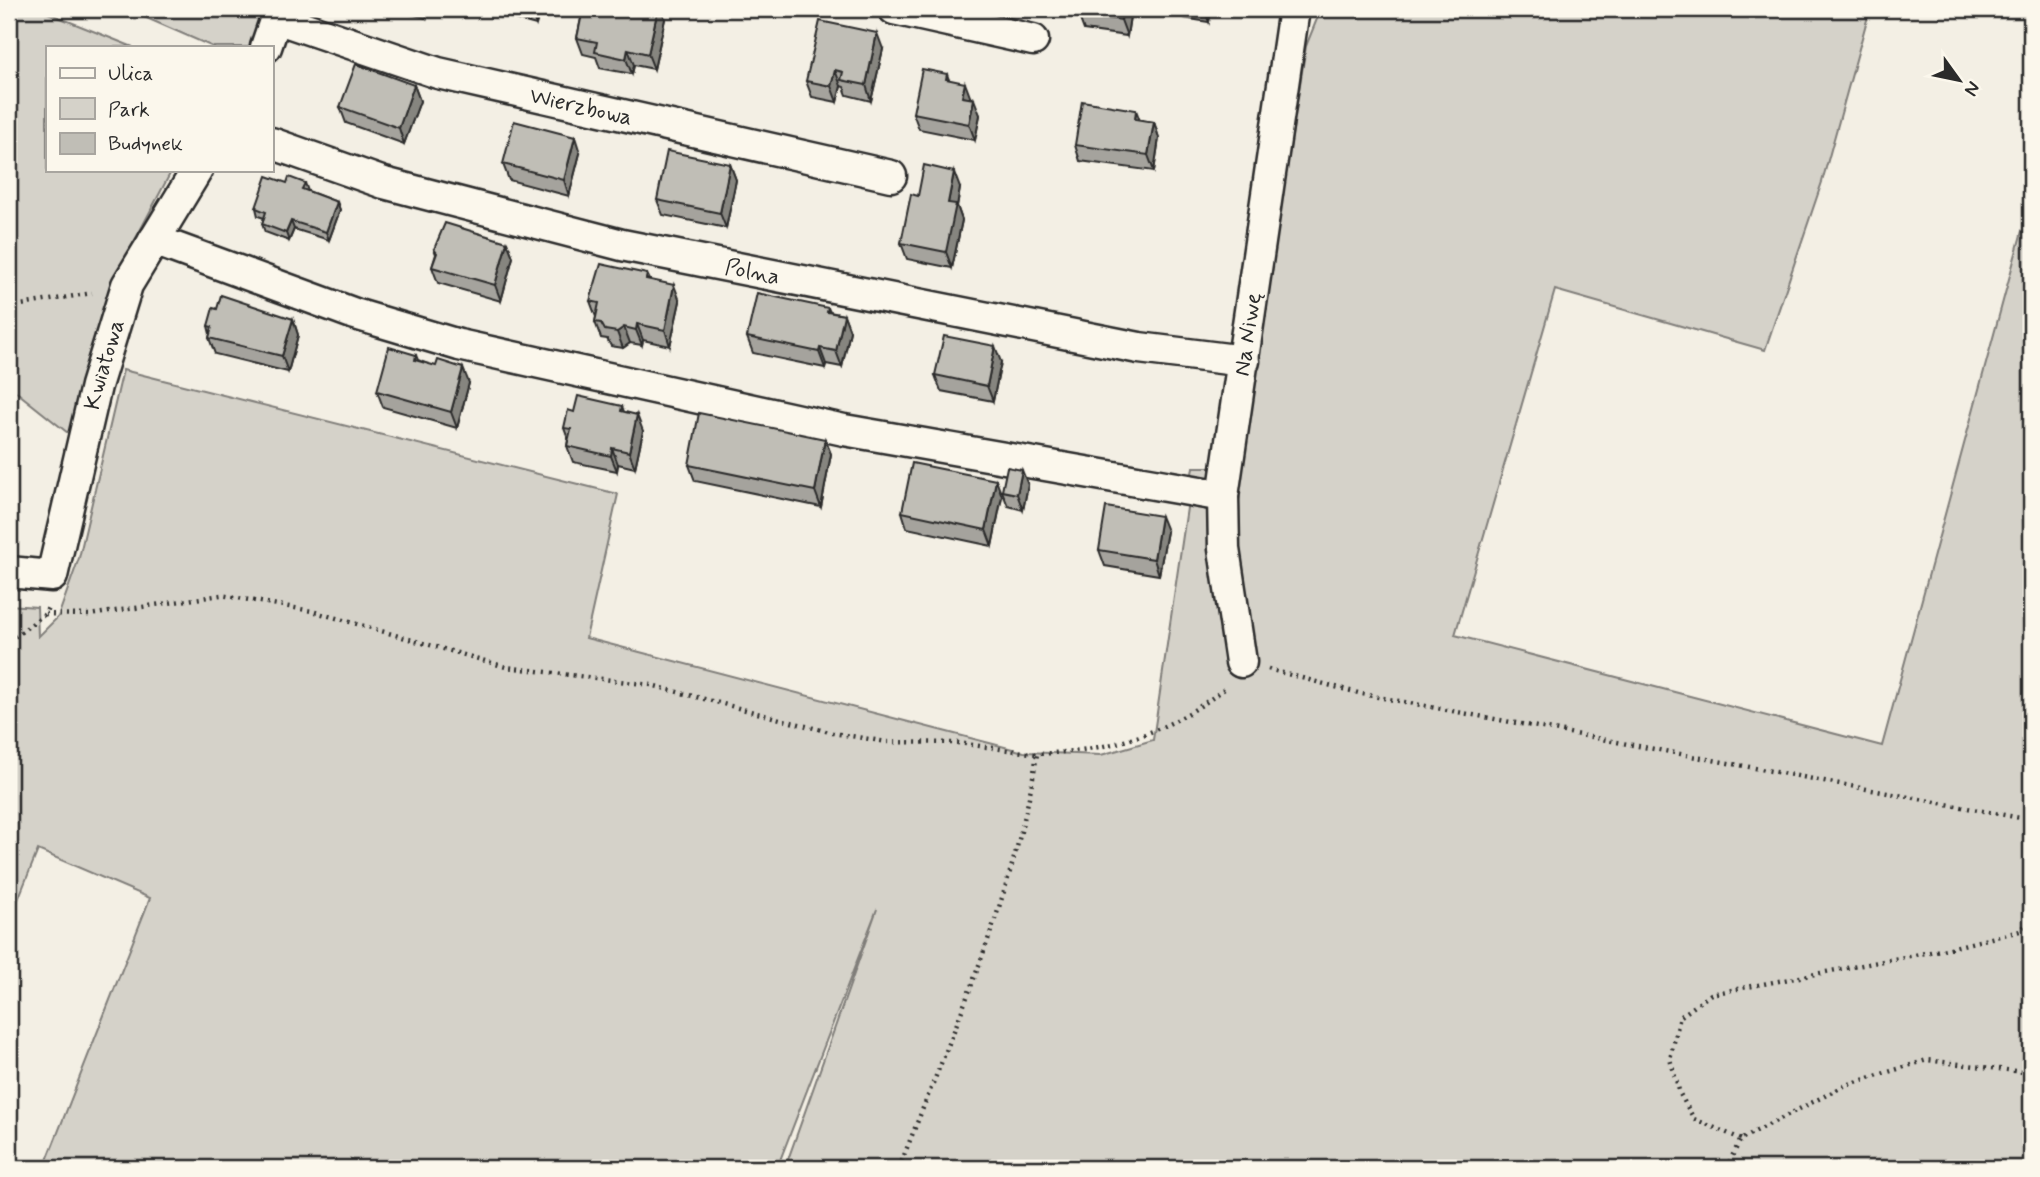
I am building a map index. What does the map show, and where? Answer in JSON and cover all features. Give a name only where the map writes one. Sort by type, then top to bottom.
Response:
[{"type":"street","points":[[894,9],[1033,40]]},
{"type":"street","name":"Na Niwę","points":[[1241,662],[1224,549],[1223,496],[1294,9]]},
{"type":"street","points":[[266,46],[278,13]]},
{"type":"street","name":"Wierzbowa","points":[[278,13],[438,73],[891,176]]},
{"type":"street","name":"Polna","points":[[273,144],[384,183],[622,245],[1139,348],[1244,360]]},
{"type":"street","name":"Kwiatowa","points":[[9,572],[52,576],[96,386],[127,285],[196,172]]},
{"type":"street","points":[[154,240],[355,314],[458,345],[857,432],[1223,496]]},
{"type":"path","points":[[9,307],[127,285]]},
{"type":"path","points":[[45,614],[89,615],[222,595],[312,611],[506,667],[652,685],[833,733],[887,742],[958,743],[1037,754],[1088,752],[1168,725],[1198,709],[1228,686],[1241,662],[1362,694],[2031,820]]},
{"type":"path","points":[[9,640],[39,618]]},
{"type":"path","points":[[899,1168],[989,932],[1029,808],[1037,754]]},
{"type":"path","points":[[1741,1139],[1694,1119],[1680,1094],[1670,1059],[1680,1017],[1711,994],[1946,949],[2020,930],[2031,920]]},
{"type":"path","points":[[1726,1168],[1741,1139],[1846,1085],[1927,1060],[2031,1073]]},
{"type":"green space","points":[[9,9],[38,9],[130,46],[46,46],[46,172],[171,172],[116,276],[73,437],[9,386]]},
{"type":"green space","points":[[126,9],[267,9],[254,46],[211,46]]},
{"type":"green space","points":[[1321,9],[1870,9],[1822,182],[1765,350],[1555,290],[1455,635],[1882,746],[2022,231],[2031,234],[2031,1168],[785,1168],[877,909],[777,1168],[44,1168],[150,898],[38,850],[9,922],[9,605],[37,607],[38,637],[58,617],[79,558],[123,370],[618,494],[586,638],[1024,752],[1101,755],[1153,740],[1193,467],[1240,467],[1306,46]]},
{"type":"building","points":[[583,9],[658,9],[648,54],[628,49],[626,59],[595,52],[597,42],[577,38]]},
{"type":"building","points":[[1079,9],[1123,9],[1121,20],[1078,14]]},
{"type":"building","points":[[1206,9],[1206,14],[1181,10]]},
{"type":"building","points":[[820,21],[877,33],[866,85],[841,80],[843,72],[835,70],[831,86],[806,81]]},
{"type":"building","points":[[356,64],[414,85],[399,128],[340,107]]},
{"type":"building","points":[[922,69],[947,74],[946,79],[965,83],[962,97],[974,99],[969,124],[913,113]]},
{"type":"building","points":[[1082,101],[1136,110],[1135,119],[1154,122],[1148,155],[1075,145]]},
{"type":"building","points":[[514,121],[575,137],[564,180],[503,164]]},
{"type":"building","points":[[667,151],[730,164],[720,213],[657,200]]},
{"type":"building","points":[[924,165],[954,172],[948,203],[956,204],[946,252],[901,243],[911,194],[918,196]]},
{"type":"building","points":[[267,176],[287,183],[289,177],[305,183],[302,189],[337,202],[326,232],[291,221],[286,233],[262,224],[266,212],[256,208]]},
{"type":"building","points":[[445,223],[507,242],[495,285],[432,267],[437,253],[434,249]]},
{"type":"building","points":[[601,264],[647,274],[646,279],[674,285],[665,330],[637,324],[636,330],[624,327],[617,332],[605,330],[601,323],[595,322],[599,303],[590,301]]},
{"type":"building","points":[[757,293],[828,308],[827,312],[844,315],[836,351],[820,348],[819,352],[747,337]]},
{"type":"building","points":[[221,295],[293,319],[282,356],[209,338],[212,327],[208,326],[213,308],[217,309]]},
{"type":"building","points":[[944,336],[995,346],[987,386],[935,375]]},
{"type":"building","points":[[389,347],[416,355],[415,360],[436,366],[438,360],[463,368],[451,412],[377,391]]},
{"type":"building","points":[[578,396],[622,406],[621,411],[637,415],[629,452],[612,448],[611,456],[567,446],[571,429],[564,428],[568,410],[574,412]]},
{"type":"building","points":[[699,413],[825,439],[815,491],[689,465]]},
{"type":"building","points":[[912,463],[996,480],[986,530],[902,512]]},
{"type":"building","points":[[1007,467],[1022,470],[1017,494],[1002,491]]},
{"type":"building","points":[[1106,507],[1161,516],[1154,559],[1099,550]]}]
